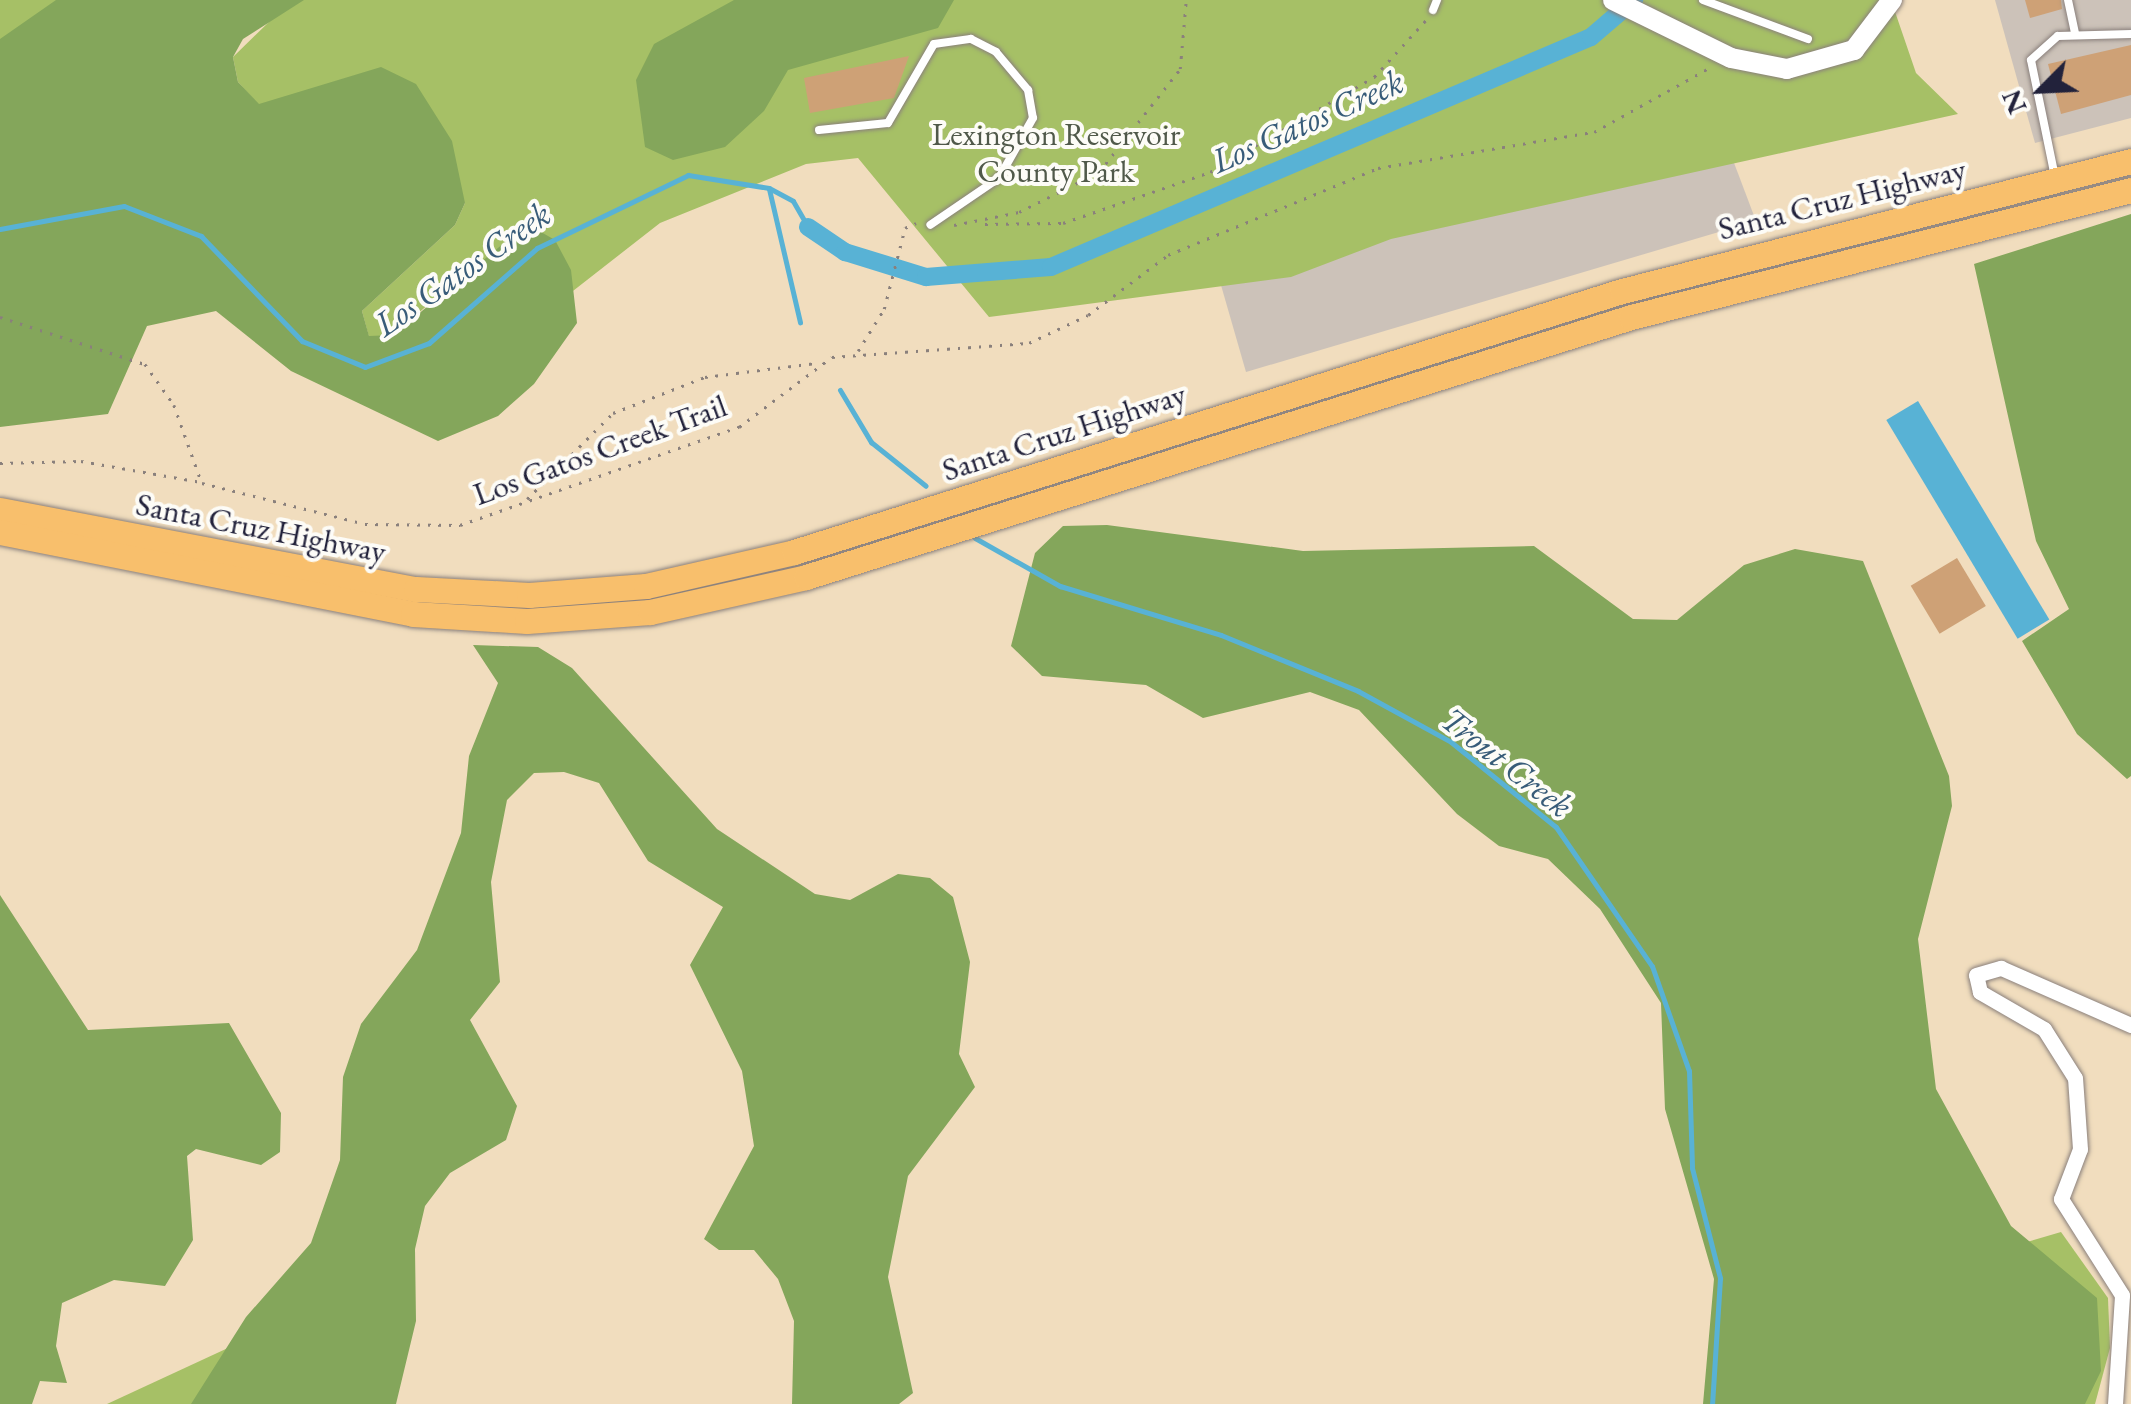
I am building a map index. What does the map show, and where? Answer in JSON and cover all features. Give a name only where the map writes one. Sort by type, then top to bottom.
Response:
[{"type":"highway","name":"Santa Cruz Highway","points":[[0,510],[416,589],[529,595],[664,583],[813,547],[1622,292],[2131,161]]},
{"type":"highway","name":"Santa Cruz Highway","points":[[0,532],[413,614],[564,620],[681,607],[806,577],[1650,312],[2131,190]]},
{"type":"street","points":[[1613,0],[1746,63],[1830,63],[1864,41],[1892,0]]},
{"type":"street","points":[[2115,1404],[2122,1294],[2061,1200],[2080,1150],[2075,1078],[2044,1029],[1984,996],[1976,975],[2001,968],[2131,1025]]},
{"type":"lane","points":[[1433,10],[1436,0]]},
{"type":"lane","points":[[1703,0],[1808,39]]},
{"type":"lane","points":[[2068,0],[2074,34]]},
{"type":"lane","points":[[2055,180],[2032,60],[2042,44],[2074,34],[2131,34]]},
{"type":"lane","points":[[819,130],[888,122],[934,44],[971,38],[996,52],[1028,90],[1033,118],[998,178],[930,225]]},
{"type":"path","points":[[983,224],[1059,197],[1132,138],[1180,68],[1186,0]]},
{"type":"path","points":[[857,352],[884,309],[905,228],[1062,223],[1210,172],[1374,78],[1433,10]]},
{"type":"path","name":"Los Gatos Creek Trail","points":[[0,463],[81,461],[202,482],[396,528],[460,524],[738,426],[817,363],[857,352],[1028,343],[1088,316],[1168,255],[1378,168],[1594,132],[1696,74],[1746,63]]},
{"type":"path","points":[[0,318],[145,364],[174,405],[202,482]]},
{"type":"path","points":[[526,501],[612,414],[705,377],[817,363]]},
{"type":"shaded area","points":[[1995,0],[2131,0],[2131,118],[2035,143]]},
{"type":"shaded area","points":[[1697,65],[1756,221],[1246,372],[1206,233]]},
{"type":"green space","points":[[0,0],[140,0],[0,67]]},
{"type":"green space","points":[[56,0],[304,0],[243,39],[233,57],[238,82],[259,104],[381,67],[416,84],[452,141],[465,203],[455,225],[362,311],[369,336],[393,335],[527,224],[555,240],[571,270],[577,323],[534,384],[498,416],[438,441],[291,371],[216,311],[147,326],[108,414],[0,427],[0,39]]},
{"type":"green space","name":"Lexington Reservoir County Park","points":[[225,0],[1891,0],[1916,73],[1958,114],[1391,239],[1291,277],[989,317],[858,158],[806,164],[660,223],[555,305],[460,277],[393,335],[369,337],[362,311],[455,225],[465,203],[259,105],[238,82],[233,57],[271,20]]},
{"type":"green space","points":[[734,0],[954,0],[938,28],[788,70],[764,111],[725,147],[673,160],[645,147],[636,80],[654,44]]},
{"type":"green space","points":[[2131,214],[2131,776],[2127,779],[2077,734],[2022,641],[2069,609],[2036,541],[1974,264]]},
{"type":"green space","points":[[1107,525],[1303,551],[1534,546],[1633,619],[1677,620],[1744,565],[1795,549],[1863,561],[1949,776],[1952,806],[1918,939],[1936,1089],[2011,1226],[2097,1298],[2101,1371],[2085,1404],[1703,1404],[1714,1279],[1665,1109],[1661,1003],[1600,909],[1548,859],[1499,846],[1457,814],[1359,710],[1310,692],[1203,718],[1146,685],[1042,676],[1011,646],[1035,553],[1063,526]]},
{"type":"green space","points":[[473,645],[538,647],[572,668],[717,829],[815,894],[850,900],[898,874],[930,878],[953,897],[970,962],[959,1054],[975,1087],[908,1176],[888,1277],[913,1393],[899,1404],[792,1404],[794,1321],[778,1279],[754,1250],[719,1250],[704,1239],[754,1146],[742,1071],[690,965],[723,907],[648,861],[599,783],[564,772],[534,773],[507,800],[491,882],[500,982],[470,1020],[517,1106],[506,1140],[450,1173],[425,1206],[415,1249],[416,1321],[396,1404],[191,1404],[246,1317],[311,1243],[340,1160],[343,1077],[361,1024],[417,950],[461,833],[469,756],[498,683]]},
{"type":"green space","points":[[0,895],[88,1030],[229,1023],[281,1113],[280,1152],[261,1165],[196,1149],[187,1156],[193,1240],[165,1286],[114,1280],[62,1303],[56,1346],[67,1383],[40,1381],[32,1404],[0,1404]]},
{"type":"green space","points":[[2061,1232],[2108,1298],[2110,1348],[2095,1404],[2067,1404],[2020,1244]]},
{"type":"green space","points":[[299,1315],[341,1404],[107,1404]]},
{"type":"water","points":[[1918,401],[2049,620],[2018,639],[1886,420]]},
{"type":"building","points":[[2025,0],[2061,0],[2062,9],[2030,18]]},
{"type":"building","points":[[2131,45],[2131,95],[2061,114],[2048,64]]},
{"type":"building","points":[[909,56],[894,98],[810,113],[804,78]]},
{"type":"building","points":[[1957,558],[1986,606],[1940,634],[1911,586]]},
{"type":"waterway","name":"Los Gatos Creek","points":[[808,227],[845,252],[926,277],[1051,267],[1591,37],[1634,0]]},
{"type":"waterway","name":"Los Gatos Creek","points":[[0,229],[124,206],[201,236],[302,341],[365,367],[429,343],[537,248],[688,175],[769,188],[793,201],[808,227]]},
{"type":"waterway","name":"Trout Creek","points":[[769,189],[800,322]]},
{"type":"waterway","name":"Trout Creek","points":[[840,390],[871,442],[926,486]]},
{"type":"waterway","name":"Trout Creek","points":[[975,538],[1060,586],[1221,635],[1358,691],[1451,742],[1556,827],[1652,966],[1689,1071],[1692,1168],[1720,1278],[1712,1404]]}]
